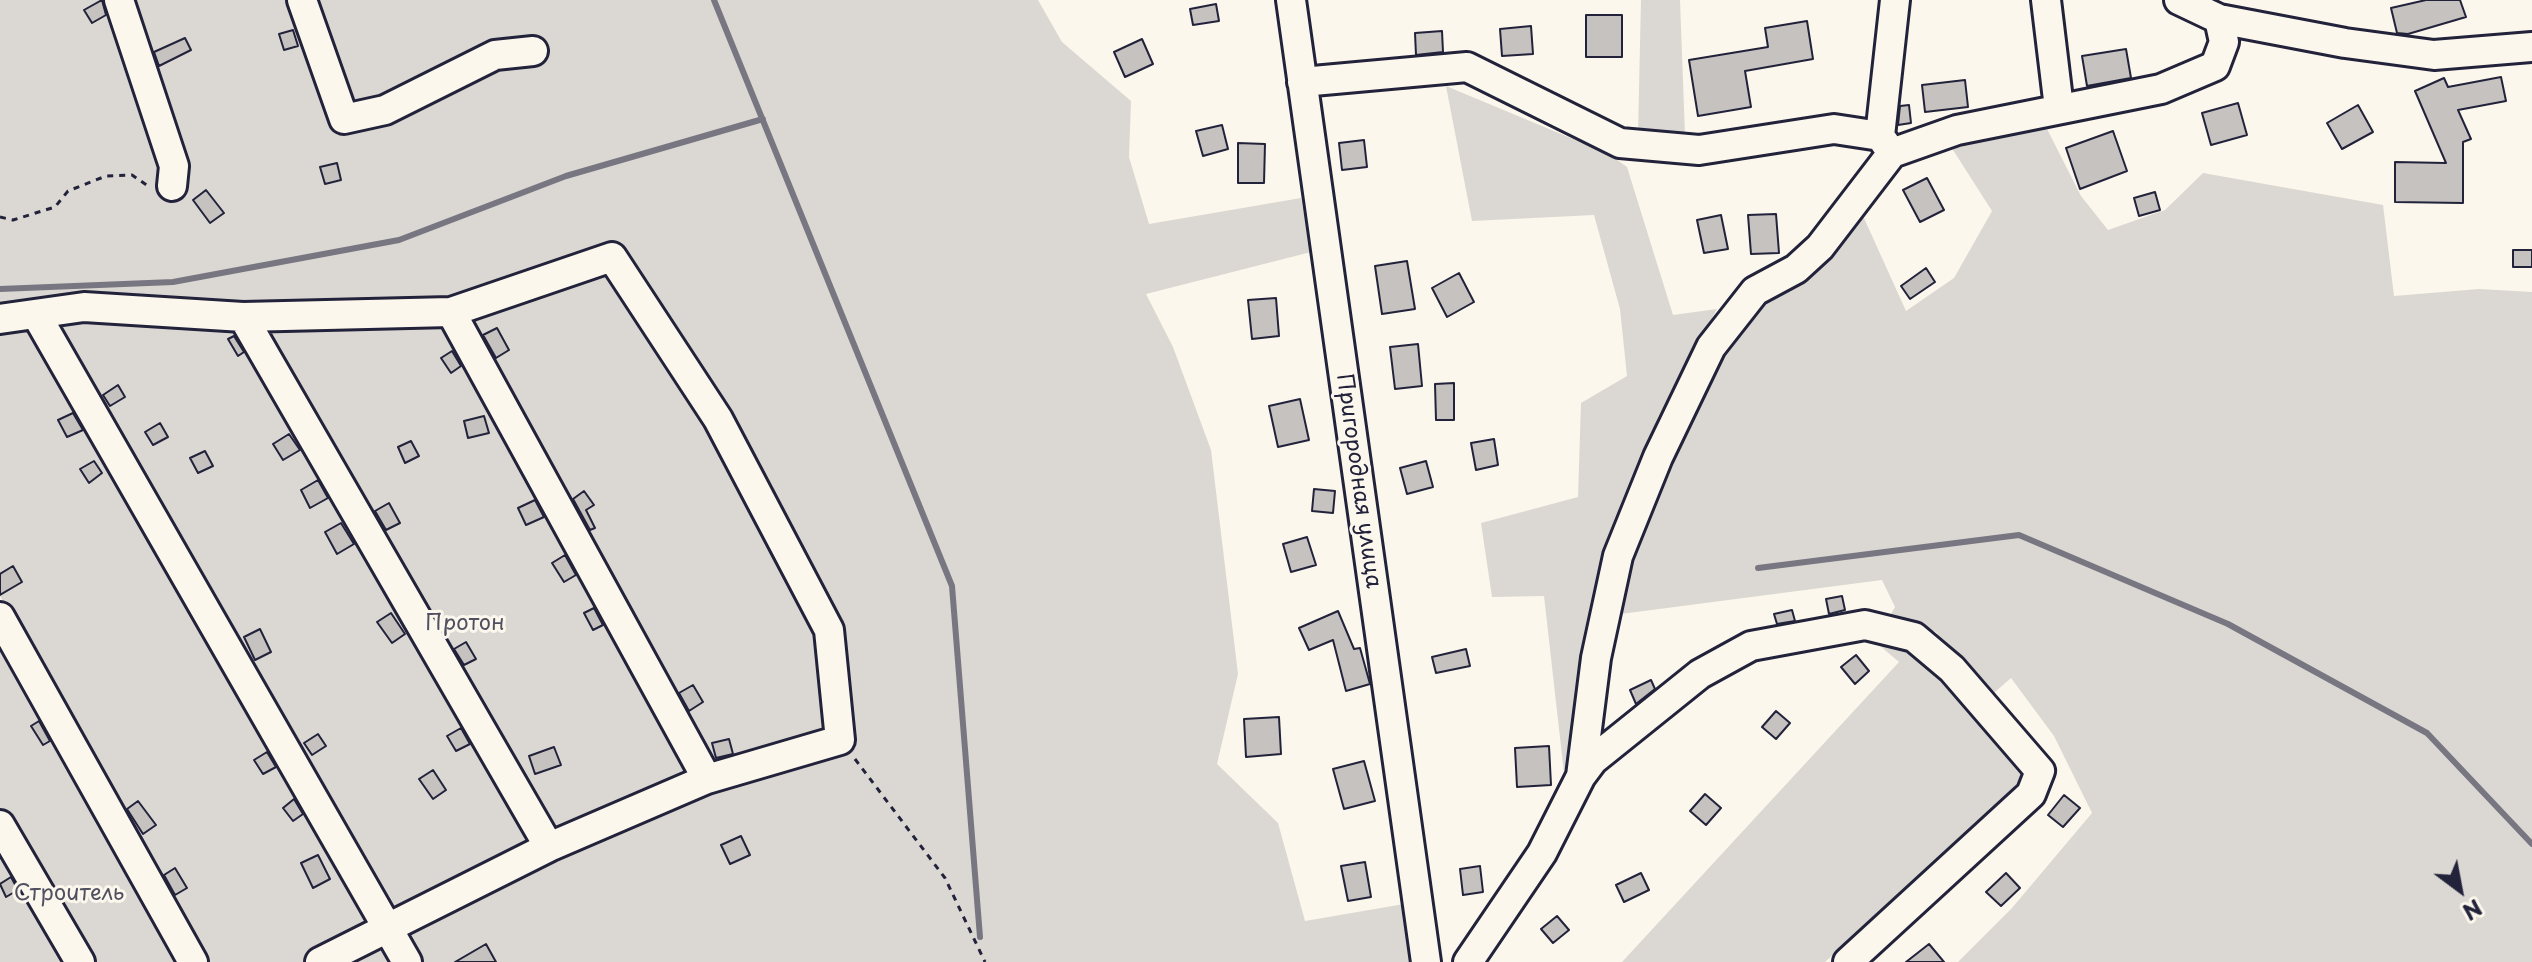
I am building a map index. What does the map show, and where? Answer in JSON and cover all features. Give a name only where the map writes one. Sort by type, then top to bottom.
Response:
[{"type":"street","points":[[119,0],[174,166],[172,186]]},
{"type":"street","points":[[302,0],[344,119],[385,110],[495,55],[533,51]]},
{"type":"street","name":"Пригородная улица","points":[[1291,0],[1426,962]]},
{"type":"street","points":[[1581,776],[1596,658],[1618,556],[1658,457],[1711,347],[1755,291],[1796,269],[1820,247],[1886,145],[1895,0]]},
{"type":"street","points":[[2046,0],[2059,108]]},
{"type":"street","points":[[2179,0],[2219,19],[2345,43],[2434,55],[2532,47]]},
{"type":"street","points":[[1302,82],[1467,67],[1620,143],[1699,150],[1834,129],[1886,145],[2161,89],[2215,66],[2224,42],[2219,19]]},
{"type":"street","points":[[0,319],[84,307],[243,317],[451,312],[612,257],[718,419],[829,630],[840,740],[707,779],[549,847],[320,962]]},
{"type":"street","points":[[451,312],[707,779]]},
{"type":"street","points":[[37,316],[407,962]]},
{"type":"street","points":[[243,317],[549,847]]},
{"type":"street","points":[[0,617],[193,962]]},
{"type":"street","points":[[1468,962],[1542,853],[1581,776],[1593,760],[1700,674],[1751,646],[1865,625],[1914,637],[1952,669],[2040,771],[2031,794],[1848,962]]},
{"type":"street","points":[[0,825],[80,962]]},
{"type":"path","points":[[0,217],[13,220],[55,207],[68,191],[106,176],[132,175],[146,186],[172,186]]},
{"type":"path","points":[[840,740],[945,878],[985,962]]},
{"type":"green space","name":"Протон","points":[[0,0],[1038,0],[1062,42],[1131,101],[1129,157],[1149,224],[1301,198],[1311,252],[1146,294],[1173,347],[1211,450],[1238,674],[1217,764],[1278,823],[1305,921],[1410,903],[1417,962],[201,962],[0,596]]},
{"type":"green space","points":[[1641,0],[1680,0],[1685,135],[1638,134]]},
{"type":"green space","points":[[1446,86],[1609,154],[1627,167],[1673,315],[1717,309],[1658,417],[1609,554],[1573,772],[1565,782],[1544,596],[1492,597],[1481,523],[1578,497],[1581,403],[1627,376],[1620,309],[1594,215],[1472,221]]},
{"type":"green space","points":[[2041,117],[2081,196],[2108,230],[2165,210],[2203,173],[2383,205],[2394,296],[2479,289],[2532,292],[2532,962],[1958,962],[2012,908],[2092,813],[2054,736],[2011,678],[1987,699],[1936,632],[1890,616],[1895,607],[1882,580],[1613,615],[1640,535],[1674,452],[1715,372],[1761,302],[1772,292],[1814,272],[1832,251],[1859,207],[1906,311],[1954,278],[1992,211],[1946,139]]},
{"type":"green space","name":"Строитель","points":[[0,633],[186,962],[0,962]]},
{"type":"green space","points":[[1866,634],[1910,647],[2026,772],[1998,806],[1825,962],[1622,962],[1899,662]]},
{"type":"building","points":[[102,0],[106,15],[92,23],[84,10]]},
{"type":"building","points":[[2426,0],[2460,0],[2466,17],[2408,34],[2397,33],[2391,8]]},
{"type":"building","points":[[1216,4],[1219,21],[1193,25],[1190,9]]},
{"type":"building","points":[[1586,15],[1622,15],[1622,57],[1586,57]]},
{"type":"building","points":[[1807,21],[1813,59],[1745,71],[1751,107],[1698,116],[1689,60],[1768,47],[1765,28]]},
{"type":"building","points":[[1531,26],[1533,54],[1502,56],[1500,29]]},
{"type":"building","points":[[293,30],[298,46],[284,50],[279,34]]},
{"type":"building","points":[[1442,31],[1443,52],[1416,55],[1415,33]]},
{"type":"building","points":[[185,38],[191,50],[159,66],[154,52]]},
{"type":"building","points":[[1142,39],[1153,64],[1125,77],[1114,52]]},
{"type":"building","points":[[2126,49],[2131,78],[2087,86],[2082,56]]},
{"type":"building","points":[[2501,77],[2506,101],[2458,110],[2471,139],[2463,142],[2463,203],[2395,202],[2395,162],[2446,163],[2415,91],[2444,78],[2448,87]]},
{"type":"building","points":[[1965,80],[1968,107],[1925,112],[1922,85]]},
{"type":"building","points":[[2238,103],[2247,135],[2211,145],[2202,113]]},
{"type":"building","points":[[1909,105],[1911,123],[1898,125],[1900,106]]},
{"type":"building","points":[[2358,105],[2373,132],[2342,149],[2327,123]]},
{"type":"building","points":[[1222,125],[1228,149],[1203,156],[1196,131]]},
{"type":"building","points":[[2113,131],[2127,171],[2080,189],[2066,148]]},
{"type":"building","points":[[1364,140],[1367,167],[1342,170],[1339,143]]},
{"type":"building","points":[[1238,143],[1265,144],[1264,183],[1238,183]]},
{"type":"building","points":[[337,163],[341,180],[325,184],[320,167]]},
{"type":"building","points":[[1927,178],[1944,210],[1920,222],[1903,190]]},
{"type":"building","points":[[206,190],[224,213],[210,223],[193,200]]},
{"type":"building","points":[[2155,192],[2160,210],[2139,216],[2134,198]]},
{"type":"building","points":[[1776,214],[1779,253],[1751,254],[1748,215]]},
{"type":"building","points":[[1721,215],[1728,249],[1704,253],[1697,220]]},
{"type":"building","points":[[2513,250],[2532,250],[2532,267],[2513,267]]},
{"type":"building","points":[[1407,261],[1415,309],[1382,314],[1375,266]]},
{"type":"building","points":[[1926,268],[1935,282],[1910,299],[1901,286]]},
{"type":"building","points":[[1459,273],[1474,302],[1447,317],[1432,288]]},
{"type":"building","points":[[1276,298],[1279,336],[1252,339],[1248,300]]},
{"type":"building","points":[[497,328],[509,350],[496,358],[483,335]]},
{"type":"building","points":[[234,336],[244,352],[238,356],[228,339]]},
{"type":"building","points":[[1418,344],[1422,386],[1395,389],[1390,347]]},
{"type":"building","points":[[452,351],[461,366],[451,373],[441,358]]},
{"type":"building","points":[[1454,383],[1454,420],[1436,420],[1435,384]]},
{"type":"building","points":[[118,385],[125,397],[110,406],[103,395]]},
{"type":"building","points":[[1300,399],[1309,440],[1278,447],[1269,406]]},
{"type":"building","points":[[73,413],[83,430],[67,437],[58,420]]},
{"type":"building","points":[[484,416],[489,433],[468,438],[464,421]]},
{"type":"building","points":[[160,423],[168,437],[153,445],[145,432]]},
{"type":"building","points":[[289,434],[300,450],[283,460],[273,444]]},
{"type":"building","points":[[1494,439],[1498,465],[1476,470],[1471,443]]},
{"type":"building","points":[[411,441],[419,456],[405,463],[398,447]]},
{"type":"building","points":[[205,451],[213,466],[198,473],[190,458]]},
{"type":"building","points":[[94,461],[102,473],[89,483],[80,469]]},
{"type":"building","points":[[1426,461],[1433,487],[1407,494],[1400,468]]},
{"type":"building","points":[[318,480],[328,498],[310,508],[301,490]]},
{"type":"building","points":[[1314,489],[1335,491],[1333,513],[1312,511]]},
{"type":"building","points":[[584,491],[594,505],[586,510],[595,528],[590,530],[573,499]]},
{"type":"building","points":[[535,500],[544,517],[526,525],[518,508]]},
{"type":"building","points":[[389,503],[400,523],[386,530],[375,511]]},
{"type":"building","points":[[341,523],[354,544],[337,554],[325,532]]},
{"type":"building","points":[[1307,537],[1316,565],[1291,572],[1283,544]]},
{"type":"building","points":[[565,555],[576,575],[564,582],[552,563]]},
{"type":"building","points":[[13,566],[22,582],[0,595],[0,574]]},
{"type":"building","points":[[1842,596],[1845,610],[1829,614],[1826,599]]},
{"type":"building","points":[[594,608],[603,625],[593,630],[584,613]]},
{"type":"building","points":[[1792,610],[1795,621],[1777,624],[1774,614]]},
{"type":"building","points":[[1338,611],[1354,649],[1360,648],[1370,684],[1346,691],[1333,640],[1309,650],[1299,628]]},
{"type":"building","points":[[391,613],[405,634],[392,643],[377,622]]},
{"type":"building","points":[[260,629],[271,652],[255,660],[244,637]]},
{"type":"building","points":[[466,642],[476,659],[464,665],[454,649]]},
{"type":"building","points":[[1466,649],[1470,666],[1436,673],[1432,657]]},
{"type":"building","points":[[1856,655],[1869,671],[1855,684],[1841,667]]},
{"type":"building","points":[[1651,680],[1655,689],[1636,704],[1630,690]]},
{"type":"building","points":[[693,685],[703,702],[689,711],[679,693]]},
{"type":"building","points":[[1776,711],[1790,723],[1776,739],[1762,727]]},
{"type":"building","points":[[1279,717],[1281,754],[1246,757],[1244,719]]},
{"type":"building","points":[[39,721],[50,741],[43,745],[31,726]]},
{"type":"building","points":[[461,728],[470,744],[456,751],[447,736]]},
{"type":"building","points":[[318,734],[326,746],[312,755],[304,743]]},
{"type":"building","points":[[729,739],[733,754],[716,758],[712,743]]},
{"type":"building","points":[[1549,746],[1551,785],[1517,787],[1515,748]]},
{"type":"building","points":[[554,747],[561,765],[535,774],[529,756]]},
{"type":"building","points":[[267,752],[276,767],[263,774],[254,760]]},
{"type":"building","points":[[1364,761],[1375,801],[1344,809],[1333,769]]},
{"type":"building","points":[[433,770],[446,790],[433,799],[419,779]]},
{"type":"building","points":[[1705,794],[1721,808],[1706,825],[1690,811]]},
{"type":"building","points":[[2064,795],[2080,808],[2063,827],[2048,815]]},
{"type":"building","points":[[294,799],[303,814],[293,821],[283,808]]},
{"type":"building","points":[[138,801],[156,825],[143,834],[127,809]]},
{"type":"building","points":[[741,836],[750,855],[730,864],[721,845]]},
{"type":"building","points":[[318,855],[330,879],[313,888],[301,863]]},
{"type":"building","points":[[1365,862],[1371,897],[1348,901],[1341,866]]},
{"type":"building","points":[[1480,866],[1483,892],[1463,895],[1460,869]]},
{"type":"building","points":[[175,868],[187,888],[175,895],[164,875]]},
{"type":"building","points":[[1641,873],[1649,890],[1624,902],[1616,885]]},
{"type":"building","points":[[2006,873],[2020,888],[2001,906],[1986,892]]},
{"type":"building","points":[[11,877],[18,890],[6,897],[0,884]]},
{"type":"building","points":[[1557,916],[1569,930],[1553,943],[1541,929]]},
{"type":"building","points":[[486,944],[496,962],[455,962]]},
{"type":"building","points":[[1929,944],[1944,962],[1906,962]]},
{"type":"waterway","points":[[714,0],[952,586],[980,937]]},
{"type":"waterway","points":[[0,289],[173,282],[399,240],[566,176],[763,119]]},
{"type":"waterway","points":[[1758,568],[2019,535],[2228,624],[2427,733],[2532,844]]}]
